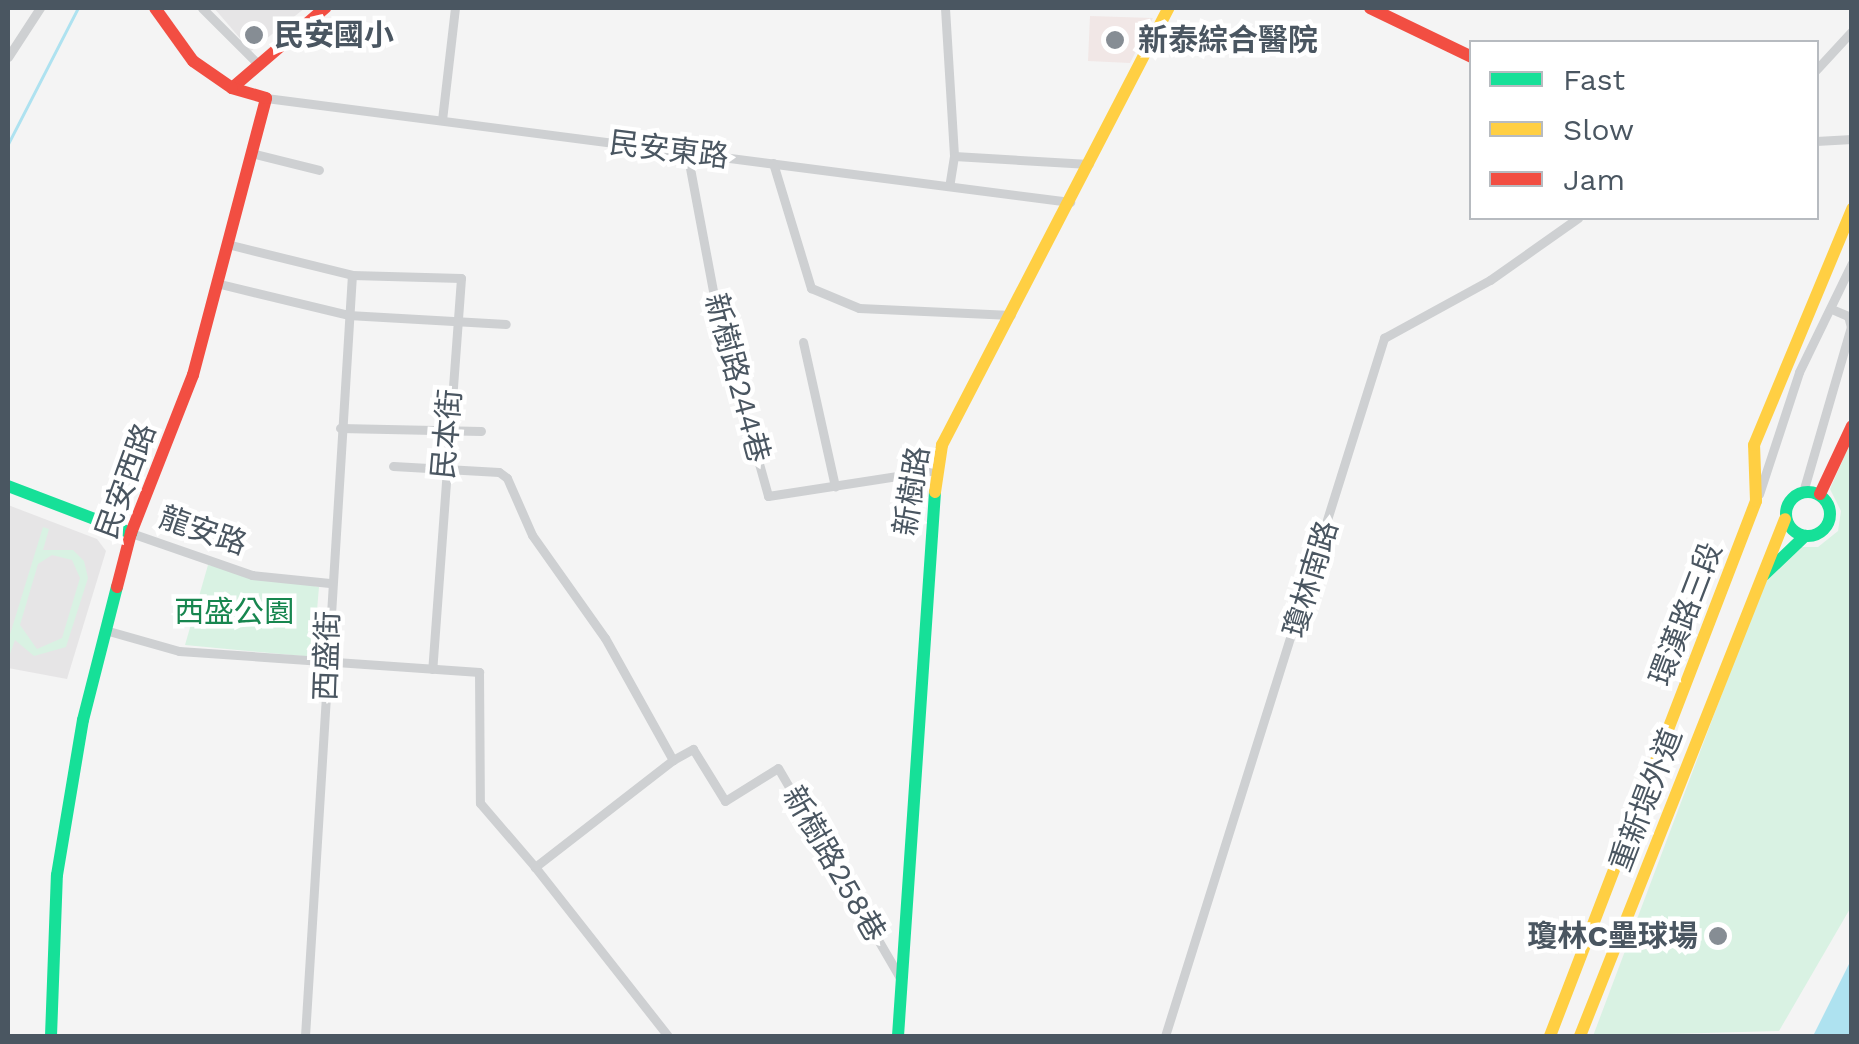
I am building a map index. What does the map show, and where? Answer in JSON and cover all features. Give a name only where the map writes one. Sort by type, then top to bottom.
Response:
[{"type":"street","points":[[8,57],[40,8]]},
{"type":"street","points":[[154,8],[192,61],[232,88],[266,98]]},
{"type":"street","points":[[202,8],[258,64]]},
{"type":"street","points":[[232,88],[325,8]]},
{"type":"street","points":[[442,120],[455,8]]},
{"type":"street","points":[[945,8],[954,156],[949,186]]},
{"type":"street","name":"新樹路","points":[[898,1036],[936,470],[1011,314],[1169,8]]},
{"type":"street","points":[[1370,8],[1469,56]]},
{"type":"street","points":[[1819,66],[1838,42],[1852,32]]},
{"type":"street","name":"民安東路","points":[[266,98],[1070,202]]},
{"type":"street","name":"民安西路","points":[[51,1036],[67,798],[105,630],[132,533],[193,375],[266,98]]},
{"type":"street","points":[[1819,142],[1852,139]]},
{"type":"street","name":"新樹路244巷","points":[[687,152],[717,313],[768,496],[936,470]]},
{"type":"street","points":[[251,153],[319,170]]},
{"type":"street","points":[[954,156],[1089,164]]},
{"type":"street","points":[[774,163],[811,288],[860,308],[1011,314]]},
{"type":"street","name":"環漢路三段","points":[[1550,1036],[1756,501],[1754,445],[1852,209]]},
{"type":"street","name":"瓊林南路","points":[[1165,1036],[1384,338],[1490,280],[1575,220]]},
{"type":"street","points":[[227,244],[352,275]]},
{"type":"street","points":[[1756,501],[1799,372],[1834,310],[1852,263]]},
{"type":"street","name":"民本街","points":[[352,275],[462,278],[447,428],[432,669]]},
{"type":"street","name":"西盛街","points":[[305,1036],[352,275]]},
{"type":"street","points":[[216,283],[348,315],[457,318],[506,324]]},
{"type":"street","points":[[1820,494],[1803,492],[1852,327],[1848,316],[1834,310]]},
{"type":"street","points":[[802,342],[835,486]]},
{"type":"street","name":"重新堤外道","points":[[1760,581],[1805,536],[1828,526],[1830,508],[1820,494],[1852,426]]},
{"type":"street","points":[[340,428],[481,431]]},
{"type":"street","points":[[394,466],[499,472],[507,478],[532,536],[605,638],[674,760],[535,867]]},
{"type":"street","name":"龍安路","points":[[8,486],[252,574],[330,584]]},
{"type":"street","name":"重新堤外道","points":[[1580,1036],[1786,519],[1789,502],[1803,492]]},
{"type":"street","points":[[1786,519],[1805,536]]},
{"type":"street","points":[[105,630],[179,651],[479,672],[480,803],[668,1036]]},
{"type":"street","name":"新樹路258巷","points":[[674,760],[693,749],[725,801],[778,768],[902,982]]},
{"type":"shaded area","name":"民安國小","points":[[214,8],[305,8],[251,51]]},
{"type":"shaded area","name":"新泰綜合醫院","points":[[1090,16],[1153,18],[1130,63],[1088,61]]},
{"type":"shaded area","points":[[8,505],[97,539],[106,551],[67,679],[8,668]]},
{"type":"green space","points":[[1851,441],[1851,907],[1779,1031],[1593,1036],[1767,574],[1801,547],[1818,547],[1838,531],[1841,511],[1830,489]]},
{"type":"green space","points":[[43,527],[49,529],[43,550],[73,550],[84,561],[88,578],[66,647],[34,656],[15,640],[9,657],[8,641]],"holes":[[[52,555],[72,560],[80,578],[62,638],[37,649],[20,625],[38,564]]]},
{"type":"green space","name":"西盛公園","points":[[208,565],[319,587],[313,657],[185,645]]},
{"type":"water","points":[[1851,960],[1851,1036],[1813,1036]]},
{"type":"waterway","points":[[8,144],[78,8]]},
{"type":"traffic: fast","points":[[8,486],[131,533]]},
{"type":"traffic: fast","points":[[898,1036],[935,492]]},
{"type":"traffic: fast","points":[[1808,492],[1824,498],[1830,514],[1824,530],[1808,536],[1792,530],[1786,514],[1792,498],[1808,492]]},
{"type":"traffic: fast","points":[[1764,575],[1805,536]]},
{"type":"traffic: fast","points":[[51,1036],[57,875],[83,720],[117,587]]},
{"type":"traffic: slow","points":[[935,492],[942,445],[1169,8]]},
{"type":"traffic: slow","points":[[1550,1036],[1756,501],[1754,445],[1852,209]]},
{"type":"traffic: slow","points":[[1580,1036],[1785,519]]},
{"type":"traffic: jam","points":[[117,587],[131,533],[193,375],[266,98],[232,88],[193,61],[155,8]]},
{"type":"traffic: jam","points":[[232,88],[325,8]]},
{"type":"traffic: jam","points":[[1370,8],[1469,56]]},
{"type":"traffic: jam","points":[[1820,494],[1852,426]]},
{"type":"place","name":"民安國小","points":[[254,35]]},
{"type":"place","name":"新泰綜合醫院","points":[[1115,40]]},
{"type":"place","name":"瓊林C壘球場","points":[[1718,936]]}]
